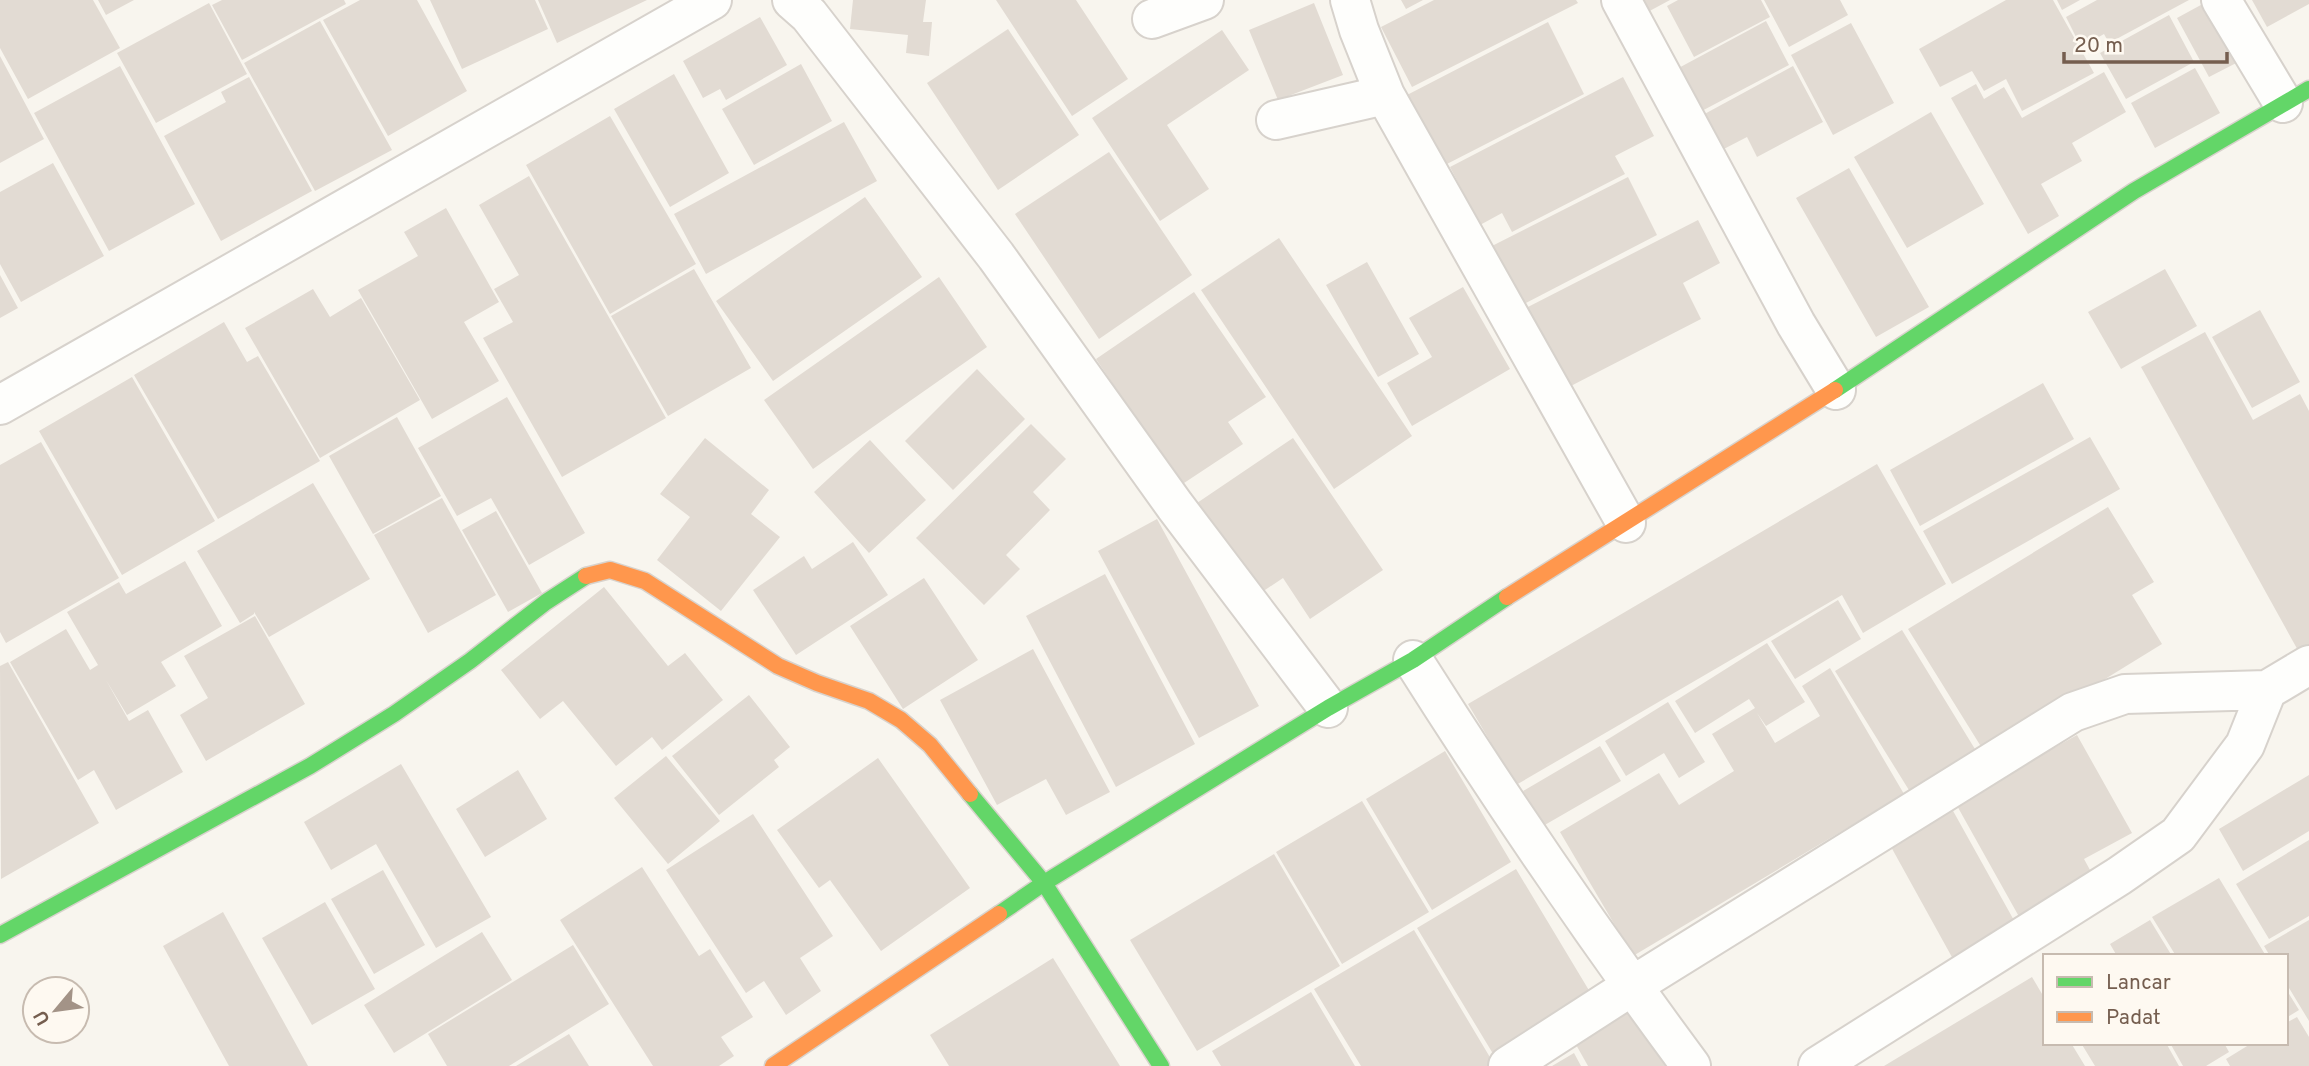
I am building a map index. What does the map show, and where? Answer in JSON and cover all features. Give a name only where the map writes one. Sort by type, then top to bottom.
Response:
[{"type":"street","points":[[0,405],[712,0]]},
{"type":"street","points":[[792,0],[809,15],[996,256],[1175,506],[1328,708]]},
{"type":"street","points":[[1152,19],[1204,0]]},
{"type":"street","points":[[1350,0],[1385,95],[1626,523]]},
{"type":"street","points":[[1620,0],[1796,324],[1836,390]]},
{"type":"street","points":[[773,1066],[1044,883],[1328,708],[1413,660],[1510,595],[1836,390],[2134,191],[2296,96],[2221,0]]},
{"type":"street","points":[[1276,120],[1385,95]]},
{"type":"street","points":[[0,935],[310,766],[437,684],[585,576],[610,570],[645,581],[778,667],[869,701],[901,720],[930,745],[1044,883],[1161,1066]]},
{"type":"street","points":[[1413,660],[1486,775],[1632,986],[1691,1066]]},
{"type":"street","points":[[1508,1066],[2073,712],[2124,694],[2267,690],[2309,665]]},
{"type":"street","points":[[1818,1066],[2119,876],[2178,835],[2245,745],[2267,690]]},
{"type":"building","points":[[0,0],[93,0],[120,48],[28,99],[0,48]]},
{"type":"building","points":[[98,0],[134,0],[106,15]]},
{"type":"building","points":[[222,0],[344,0],[346,4],[242,60],[212,5]]},
{"type":"building","points":[[360,0],[417,0],[467,91],[388,136],[323,20]]},
{"type":"building","points":[[430,0],[535,0],[548,29],[462,69]]},
{"type":"building","points":[[538,0],[647,0],[557,43]]},
{"type":"building","points":[[853,0],[926,0],[923,22],[932,22],[929,56],[906,53],[908,35],[850,29]]},
{"type":"building","points":[[996,0],[1076,0],[1128,79],[1072,116]]},
{"type":"building","points":[[1401,0],[1423,0],[1406,9]]},
{"type":"building","points":[[1434,0],[1576,0],[1578,3],[1412,87],[1381,27]]},
{"type":"building","points":[[1636,0],[1670,0],[1644,14]]},
{"type":"building","points":[[1678,0],[1761,0],[1770,17],[1694,57],[1667,6]]},
{"type":"building","points":[[1764,0],[1840,0],[1848,15],[1789,47]]},
{"type":"building","points":[[2006,0],[2053,0],[2094,73],[2022,111],[2006,79],[1984,91],[1972,71],[1940,87],[1919,49]]},
{"type":"building","points":[[2057,0],[2080,0],[2062,10]]},
{"type":"building","points":[[2097,0],[2189,0],[2109,43],[2104,34],[2081,47],[2066,17]]},
{"type":"building","points":[[2210,0],[2244,59],[2209,77],[2177,18]]},
{"type":"building","points":[[2252,0],[2309,0],[2309,4],[2267,27]]},
{"type":"building","points":[[209,3],[247,74],[156,123],[117,53]]},
{"type":"building","points":[[1314,3],[1343,75],[1278,100],[1249,30]]},
{"type":"building","points":[[2169,15],[2194,62],[2126,99],[2100,53]]},
{"type":"building","points":[[760,17],[787,65],[726,100],[720,89],[703,98],[683,61]]},
{"type":"building","points":[[320,21],[392,150],[315,191],[244,63]]},
{"type":"building","points":[[1766,21],[1789,65],[1696,114],[1673,71]]},
{"type":"building","points":[[1548,22],[1584,94],[1443,166],[1407,95]]},
{"type":"building","points":[[1851,23],[1894,103],[1833,135],[1791,55]]},
{"type":"building","points":[[1008,29],[1079,135],[998,190],[927,83]]},
{"type":"building","points":[[1222,30],[1249,70],[1167,125],[1209,189],[1160,221],[1092,118]]},
{"type":"building","points":[[0,56],[44,139],[0,163]]},
{"type":"building","points":[[801,64],[832,121],[754,165],[722,109]]},
{"type":"building","points":[[120,66],[195,204],[109,251],[34,113]]},
{"type":"building","points":[[1793,66],[1823,122],[1757,157],[1747,137],[1718,152],[1699,117]]},
{"type":"building","points":[[2195,68],[2220,113],[2155,148],[2131,103]]},
{"type":"building","points":[[2104,72],[2126,112],[2072,143],[2082,161],[2041,184],[2059,216],[2028,234],[1951,98],[1976,84],[1984,99],[2004,87],[2022,118]]},
{"type":"building","points":[[674,74],[729,173],[670,207],[614,109]]},
{"type":"building","points":[[249,77],[312,191],[221,241],[164,136],[226,102],[221,92]]},
{"type":"building","points":[[1623,77],[1654,136],[1615,156],[1625,174],[1512,232],[1502,213],[1480,225],[1450,167]]},
{"type":"building","points":[[1931,112],[1984,204],[1907,248],[1854,157]]},
{"type":"building","points":[[610,116],[696,264],[610,314],[526,165]]},
{"type":"building","points":[[844,122],[877,181],[706,274],[674,214]]},
{"type":"building","points":[[1109,152],[1192,275],[1099,339],[1015,214]]},
{"type":"building","points":[[53,163],[104,256],[21,302],[0,264],[0,192]]},
{"type":"building","points":[[1849,168],[1929,307],[1876,337],[1796,198]]},
{"type":"building","points":[[529,176],[666,418],[562,477],[483,338],[513,322],[494,289],[519,275],[479,205]]},
{"type":"building","points":[[1628,177],[1657,235],[1520,306],[1490,247]]},
{"type":"building","points":[[865,197],[922,277],[773,381],[716,301]]},
{"type":"building","points":[[446,208],[499,302],[464,322],[499,381],[432,419],[358,290],[418,256],[404,232]]},
{"type":"building","points":[[1698,220],[1720,263],[1683,283],[1701,319],[1563,390],[1522,310]]},
{"type":"building","points":[[1279,238],[1412,436],[1334,489],[1201,290]]},
{"type":"building","points":[[1367,262],[1419,354],[1378,377],[1326,285]]},
{"type":"building","points":[[694,269],[751,368],[668,416],[611,316]]},
{"type":"building","points":[[2165,269],[2197,326],[2121,369],[2088,312]]},
{"type":"building","points":[[0,275],[18,308],[0,318]]},
{"type":"building","points":[[939,277],[987,347],[813,469],[764,400]]},
{"type":"building","points":[[1463,287],[1510,369],[1412,426],[1387,383],[1432,357],[1409,318]]},
{"type":"building","points":[[313,289],[330,317],[361,298],[420,400],[320,458],[245,328]]},
{"type":"building","points":[[1194,292],[1266,397],[1228,422],[1243,444],[1181,485],[1096,359]]},
{"type":"building","points":[[2260,310],[2300,382],[2252,408],[2212,337]]},
{"type":"building","points":[[224,322],[247,362],[258,356],[320,461],[218,519],[134,375]]},
{"type":"building","points":[[2205,332],[2253,420],[2300,394],[2309,411],[2309,649],[2300,654],[2141,367]]},
{"type":"building","points":[[977,369],[1025,419],[953,490],[905,441]]},
{"type":"building","points":[[132,377],[215,521],[122,575],[39,431]]},
{"type":"building","points":[[2043,383],[2074,439],[1920,526],[1890,470]]},
{"type":"building","points":[[507,397],[585,533],[529,565],[491,498],[457,516],[418,448]]},
{"type":"building","points":[[397,417],[441,496],[373,534],[329,456]]},
{"type":"building","points":[[1031,424],[1066,459],[1033,492],[1050,510],[1006,555],[1020,569],[984,605],[916,538]]},
{"type":"building","points":[[2090,437],[2120,489],[1952,584],[1923,531]]},
{"type":"building","points":[[705,438],[769,490],[751,514],[780,537],[721,611],[657,560],[690,517],[660,494]]},
{"type":"building","points":[[1293,438],[1383,570],[1310,619],[1283,578],[1259,594],[1197,503]]},
{"type":"building","points":[[870,440],[926,500],[869,553],[814,492]]},
{"type":"building","points":[[41,442],[119,578],[6,643],[0,632],[0,465]]},
{"type":"building","points":[[1877,464],[1946,584],[1863,633],[1842,595],[1516,785],[1468,704]]},
{"type":"building","points":[[313,483],[370,579],[269,637],[254,612],[240,623],[197,551]]},
{"type":"building","points":[[442,498],[496,595],[428,633],[374,535]]},
{"type":"building","points":[[2108,507],[2154,582],[2132,595],[2162,644],[1985,753],[1908,629]]},
{"type":"building","points":[[496,511],[542,593],[508,612],[462,530]]},
{"type":"building","points":[[1157,519],[1259,706],[1199,738],[1098,551]]},
{"type":"building","points":[[853,542],[888,595],[796,655],[753,590],[804,556],[812,569]]},
{"type":"building","points":[[185,561],[222,626],[161,662],[176,686],[127,715],[106,680],[129,721],[148,710],[183,772],[116,810],[94,770],[78,780],[10,662],[66,629],[90,670],[98,665],[67,612],[119,582],[126,594]]},
{"type":"building","points":[[1105,574],[1195,744],[1116,787],[1026,616]]},
{"type":"building","points":[[924,578],[978,660],[903,709],[850,626]]},
{"type":"building","points":[[604,587],[668,666],[685,653],[723,700],[662,750],[652,737],[616,766],[563,701],[540,719],[501,670]]},
{"type":"building","points":[[1838,600],[1861,639],[1795,679],[1771,641]]},
{"type":"building","points":[[255,616],[305,704],[206,761],[180,715],[208,698],[184,656]]},
{"type":"building","points":[[1902,630],[1978,754],[1912,795],[1835,671]]},
{"type":"building","points":[[1767,643],[1805,702],[1766,726],[1757,713],[1775,743],[1820,716],[1802,686],[1830,668],[1904,794],[1633,956],[1560,832],[1659,773],[1679,805],[1734,771],[1712,734],[1755,708],[1749,699],[1695,733],[1675,701]]},
{"type":"building","points":[[1033,649],[1110,792],[1066,815],[1046,779],[997,805],[940,700]]},
{"type":"building","points":[[8,662],[99,823],[1,879],[0,666]]},
{"type":"building","points":[[749,695],[790,747],[774,760],[779,767],[719,815],[672,756]]},
{"type":"building","points":[[1668,702],[1705,762],[1679,778],[1664,753],[1626,776],[1605,741]]},
{"type":"building","points":[[2077,735],[2132,833],[2084,859],[2096,881],[2022,922],[1951,795],[2041,745],[2045,753]]},
{"type":"building","points":[[1600,746],[1621,781],[1543,826],[1523,791]]},
{"type":"building","points":[[1445,751],[1511,862],[1432,910],[1366,799]]},
{"type":"building","points":[[666,756],[720,821],[668,864],[614,798]]},
{"type":"building","points":[[878,758],[970,888],[881,951],[830,880],[819,888],[777,830]]},
{"type":"building","points":[[401,764],[491,917],[436,948],[376,844],[331,870],[304,822]]},
{"type":"building","points":[[518,770],[547,819],[485,857],[456,809]]},
{"type":"building","points":[[2309,775],[2309,831],[2243,871],[2219,829]]},
{"type":"building","points":[[1362,801],[1429,912],[1342,964],[1276,852]]},
{"type":"building","points":[[1952,809],[2016,924],[1953,959],[1890,845]]},
{"type":"building","points":[[753,814],[833,936],[800,958],[821,991],[786,1015],[764,981],[746,993],[666,870]]},
{"type":"building","points":[[2309,840],[2309,916],[2269,939],[2236,884]]},
{"type":"building","points":[[1274,854],[1340,966],[1197,1051],[1130,940]]},
{"type":"building","points":[[642,867],[699,956],[710,949],[753,1017],[721,1037],[734,1056],[719,1066],[653,1066],[560,920]]},
{"type":"building","points":[[1516,869],[1596,1002],[1498,1062],[1417,928]]},
{"type":"building","points":[[383,870],[425,945],[374,974],[331,899]]},
{"type":"building","points":[[2219,878],[2265,954],[2175,954],[2152,917]]},
{"type":"building","points":[[325,902],[375,989],[312,1025],[262,938]]},
{"type":"building","points":[[223,912],[308,1066],[229,1066],[163,946]]},
{"type":"building","points":[[2150,920],[2171,954],[2116,954],[2110,944]]},
{"type":"building","points":[[2309,920],[2309,1021],[2288,986],[2288,954],[2269,954],[2264,946]]},
{"type":"building","points":[[1414,930],[1494,1064],[1361,1066],[1314,989]]},
{"type":"building","points":[[482,932],[512,980],[394,1053],[364,1005]]},
{"type":"building","points":[[573,945],[609,1004],[509,1066],[447,1066],[428,1034]]},
{"type":"building","points":[[1053,958],[1120,1066],[949,1066],[930,1035]]},
{"type":"building","points":[[2032,977],[2043,996],[2043,1045],[2072,1045],[2085,1066],[1884,1066]]},
{"type":"building","points":[[1311,992],[1355,1066],[1221,1066],[1212,1051]]},
{"type":"building","points":[[2288,992],[2299,1010],[2288,1017]]},
{"type":"building","points":[[1628,1000],[1666,1066],[1588,1066],[1570,1034]]},
{"type":"building","points":[[2297,1017],[2309,1037],[2309,1066],[2230,1066],[2226,1059],[2249,1045],[2288,1045],[2288,1022]]},
{"type":"building","points":[[569,1034],[589,1066],[516,1066]]},
{"type":"building","points":[[2082,1045],[2167,1045],[2179,1066],[2095,1066]]},
{"type":"building","points":[[2171,1045],[2225,1045],[2229,1052],[2206,1066],[2183,1066]]},
{"type":"building","points":[[1574,1053],[1581,1066],[1552,1066]]},
{"type":"traffic: fast","points":[[1835,390],[2134,191],[2309,89]]},
{"type":"traffic: fast","points":[[0,935],[310,766],[394,714],[470,661],[546,602],[586,576]]},
{"type":"traffic: fast","points":[[999,914],[1044,883],[1328,708],[1413,660],[1507,597]]},
{"type":"traffic: fast","points":[[970,794],[1044,883],[1161,1066]]},
{"type":"traffic: slow","points":[[1507,597],[1835,390]]},
{"type":"traffic: slow","points":[[586,576],[610,570],[645,581],[778,666],[869,701],[901,720],[930,745],[970,794]]},
{"type":"traffic: slow","points":[[773,1066],[999,914]]}]
